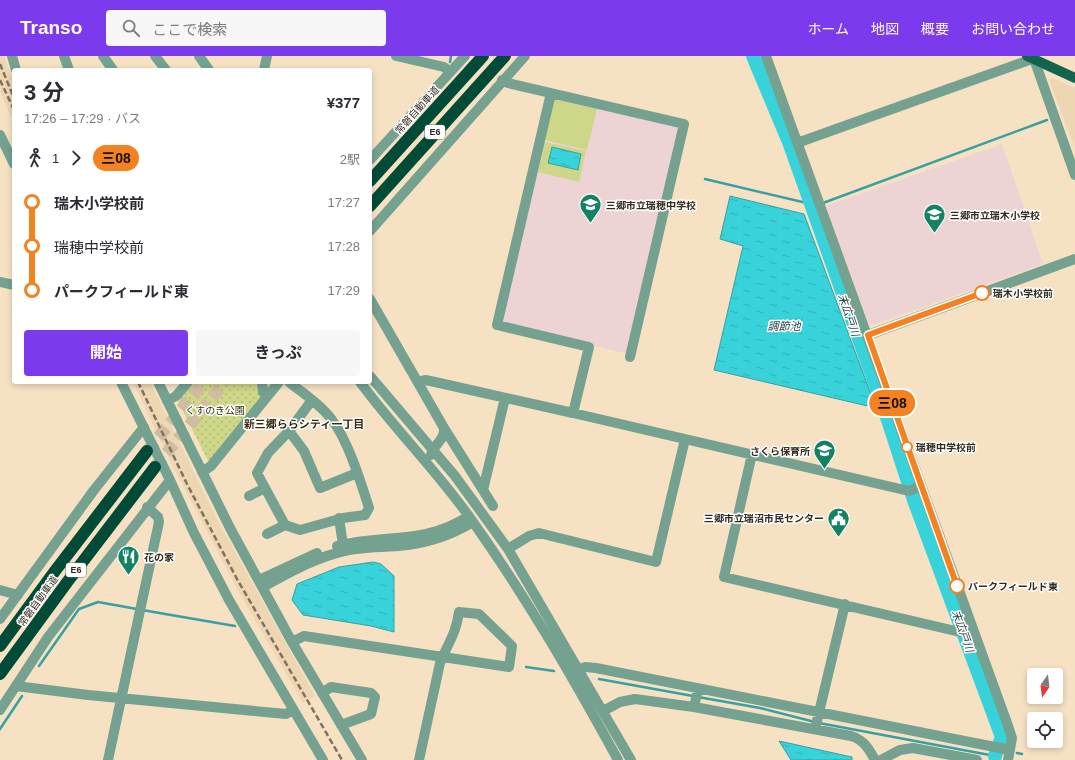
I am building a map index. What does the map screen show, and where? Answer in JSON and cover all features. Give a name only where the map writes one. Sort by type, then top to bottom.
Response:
[{"type":"highway","name":"常磐自動車道","points":[[372,179],[483,56]]},
{"type":"highway","name":"E6","points":[[372,204],[505,56]]},
{"type":"highway","name":"常磐自動車道","points":[[0,646],[60,564],[147,451]]},
{"type":"highway","name":"常磐自動車道","points":[[0,674],[72,575],[155,467]]},
{"type":"main road","points":[[1031,57],[1075,78]]},
{"type":"street","points":[[12,56],[15,68]]},
{"type":"street","points":[[64,56],[68,68]]},
{"type":"street","points":[[102,56],[111,68]]},
{"type":"street","points":[[155,56],[164,68]]},
{"type":"street","points":[[199,56],[208,68]]},
{"type":"street","points":[[264,68],[267,56]]},
{"type":"street","points":[[396,56],[444,67],[450,72]]},
{"type":"street","points":[[372,158],[465,56]]},
{"type":"street","points":[[372,229],[502,80],[525,56]]},
{"type":"street","points":[[766,56],[868,335],[915,489],[967,629],[1007,723],[1012,738],[1008,760]]},
{"type":"street","points":[[797,143],[1031,57],[1075,175]]},
{"type":"street","points":[[502,80],[508,83],[684,124],[630,357]]},
{"type":"street","points":[[551,93],[497,325],[589,347],[573,413]]},
{"type":"street","points":[[1,139],[12,160]]},
{"type":"street","points":[[868,335],[1075,259]]},
{"type":"street","points":[[0,282],[12,285]]},
{"type":"street","points":[[372,302],[444,428],[493,506]]},
{"type":"street","points":[[372,378],[464,487],[508,549],[631,760]]},
{"type":"street","points":[[418,382],[425,380],[752,454],[915,489]]},
{"type":"street","points":[[122,384],[170,480],[194,533],[222,587],[323,760]]},
{"type":"street","points":[[159,384],[202,472],[292,642],[362,760]]},
{"type":"street","points":[[167,401],[176,396],[186,384]]},
{"type":"street","points":[[262,384],[263,392],[268,395]]},
{"type":"street","points":[[202,472],[211,466],[277,384]]},
{"type":"street","points":[[291,384],[312,400],[325,412],[338,428],[357,473],[369,508],[365,515],[339,518],[300,530],[285,525],[257,473],[268,453],[289,431],[312,400]]},
{"type":"street","points":[[362,384],[471,519],[532,610],[618,760]]},
{"type":"street","points":[[483,490],[505,398]]},
{"type":"street","points":[[0,619],[94,490],[144,427]]},
{"type":"street","points":[[444,428],[442,438],[433,449],[431,457],[448,481],[455,498]]},
{"type":"street","points":[[289,431],[304,451],[320,488],[357,473]]},
{"type":"street","points":[[508,549],[529,536],[539,533],[656,562],[685,439]]},
{"type":"street","points":[[752,454],[724,577],[844,604],[967,629]]},
{"type":"street","points":[[0,710],[48,637],[147,507],[170,480]]},
{"type":"street","points":[[248,496],[265,488]]},
{"type":"street","points":[[108,760],[159,522],[158,516],[147,507]]},
{"type":"street","points":[[339,518],[343,545]]},
{"type":"street","points":[[261,584],[327,556],[350,550],[398,546],[428,541],[457,532],[471,519]]},
{"type":"street","points":[[261,584],[303,558],[343,545],[428,534],[471,519]]},
{"type":"street","points":[[267,534],[285,525]]},
{"type":"street","points":[[0,590],[18,595]]},
{"type":"street","points":[[816,727],[844,604]]},
{"type":"street","points":[[292,642],[304,636],[442,658],[509,667],[512,646],[479,614],[459,612],[456,630],[442,658],[419,760]]},
{"type":"street","points":[[579,670],[585,667],[596,668],[1010,750]]},
{"type":"street","points":[[16,686],[286,714],[293,710]]},
{"type":"street","points":[[322,693],[331,687],[371,693],[375,697],[371,714],[341,725]]},
{"type":"street","points":[[694,704],[698,689]]},
{"type":"street","points":[[746,713],[749,698]]},
{"type":"street","points":[[602,710],[620,702],[635,699],[694,704],[746,713],[816,727],[859,739],[866,744],[875,760]]},
{"type":"street","points":[[881,760],[900,750],[913,748],[977,760]]},
{"type":"shaded area","points":[[0,56],[4,56],[12,77],[12,119],[0,92]]},
{"type":"shaded area","points":[[1052,78],[1075,88],[1075,148],[1049,80]]},
{"type":"shaded area","name":"三郷市立瑞穂中学校","points":[[555,98],[676,125],[678,129],[628,351],[625,353],[504,325],[501,321],[552,99]]},
{"type":"shaded area","name":"三郷市立瑞木小学校","points":[[1002,144],[1043,264],[873,325],[868,323],[826,206]]},
{"type":"shaded area","points":[[134,384],[151,384],[218,521],[315,696],[303,703],[236,587],[168,457]]},
{"type":"green space","points":[[554,99],[597,109],[587,150],[545,140]]},
{"type":"green space","points":[[545,142],[586,151],[579,182],[538,172]]},
{"type":"green space","name":"くすのき公園","points":[[191,384],[272,384],[211,461],[208,461],[178,401]]},
{"type":"water","points":[[552,147],[581,154],[578,170],[548,163]]},
{"type":"water","name":"調節池","points":[[730,196],[804,214],[876,408],[714,370],[743,246],[720,239]]},
{"type":"water","points":[[373,562],[381,564],[394,576],[394,632],[371,626],[303,615],[292,600],[297,584],[339,567]]},
{"type":"water","points":[[779,741],[852,757],[852,760],[791,760]]},
{"type":"waterway","points":[[450,62],[451,56]]},
{"type":"waterway","name":"末広戸川","points":[[753,56],[789,142],[889,423],[914,500],[1002,737],[995,756]]},
{"type":"waterway","points":[[823,203],[1047,120]]},
{"type":"waterway","points":[[705,179],[811,204]]},
{"type":"waterway","points":[[39,666],[79,609],[98,602],[137,609]]},
{"type":"waterway","points":[[142,610],[235,626]]},
{"type":"waterway","points":[[526,667],[554,671]]},
{"type":"waterway","points":[[599,679],[693,696]]},
{"type":"waterway","points":[[0,729],[22,696]]},
{"type":"waterway","points":[[698,697],[760,708],[815,722]]},
{"type":"waterway","points":[[819,723],[995,756]]},
{"type":"waterway","points":[[1017,753],[1022,754]]},
{"type":"tunnel","points":[[147,451],[202,384]]},
{"type":"tunnel","points":[[155,467],[223,384]]},
{"type":"railway","points":[[0,64],[12,93]]},
{"type":"railway","points":[[0,80],[12,106]]},
{"type":"railway","points":[[139,384],[187,484],[237,579],[342,760]]},
{"type":"bus line","name":"三08","points":[[957,586],[920,486],[868,335],[982,293]]},
{"type":"place","name":"三郷市立瑞穂中学校","points":[[590,224]]},
{"type":"place","name":"三郷市立瑞木小学校","points":[[935,234]]},
{"type":"place","name":"瑞木小学校前","points":[[982,293]]},
{"type":"place","name":"瑞穂中学校前","points":[[907,447]]},
{"type":"place","name":"さくら保育所","points":[[825,470]]},
{"type":"place","name":"三郷市立瑞沼市民センター","points":[[839,538]]},
{"type":"place","name":"花の家","points":[[129,576]]},
{"type":"place","name":"パークフィールド東","points":[[957,586]]},
{"type":"district","name":"新三郷ららシティ一丁目","points":[[304,424]]}]
